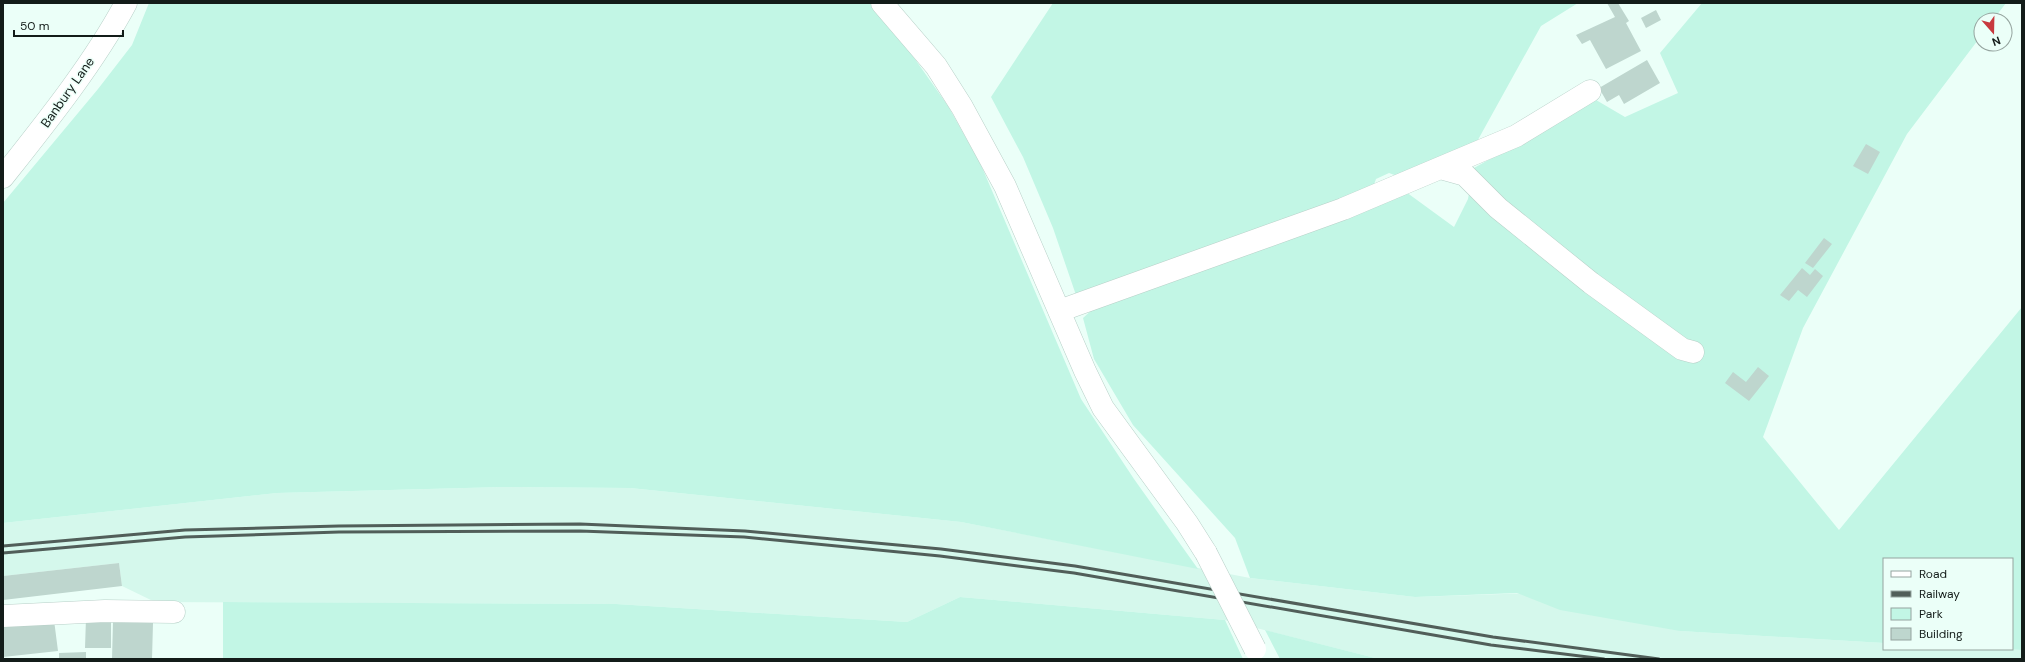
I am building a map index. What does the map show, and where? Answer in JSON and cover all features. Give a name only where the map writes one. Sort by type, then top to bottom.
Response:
[{"type":"street","name":"Banbury Lane","points":[[3,177],[37,134],[107,35],[126,3]]},
{"type":"street","points":[[882,3],[936,66],[962,107],[1005,186],[1103,408],[1123,438],[1188,523],[1206,553],[1258,654]]},
{"type":"street","points":[[1059,311],[1343,209],[1516,136],[1590,91]]},
{"type":"street","points":[[1440,168],[1465,175],[1498,208],[1591,283],[1682,349],[1693,352]]},
{"type":"street","points":[[3,616],[105,611],[174,612]]},
{"type":"shaded area","points":[[503,487],[630,488],[961,522],[1250,578],[1415,597],[1622,590],[1680,631],[1883,643],[1883,650],[2022,650],[2022,659],[1379,659],[1225,620],[960,597],[907,622],[616,604],[155,602],[122,586],[119,563],[3,576],[3,523],[277,493]]},
{"type":"green space","points":[[149,3],[870,3],[898,35],[948,106],[981,165],[1081,399],[1134,479],[1198,569],[961,522],[630,488],[503,487],[277,493],[3,523],[3,203],[98,89],[132,45]]},
{"type":"green space","points":[[1053,3],[1578,3],[1541,26],[1474,147],[1400,177],[1389,173],[1376,179],[1372,190],[1077,298],[1053,228],[1023,157],[991,97]]},
{"type":"green space","points":[[1702,3],[2006,3],[1999,12],[1973,12],[1973,47],[1907,134],[1803,328],[1763,437],[1839,530],[2022,307],[2022,650],[2013,650],[2013,558],[1883,558],[1883,643],[1680,631],[1560,610],[1517,593],[1415,597],[1250,578],[1235,538],[1133,425],[1094,359],[1083,318],[1094,308],[1406,192],[1454,227],[1468,199],[1474,168],[1596,100],[1625,117],[1678,93],[1660,53]]},
{"type":"green space","points":[[960,597],[1225,620],[1243,659],[223,659],[223,602],[616,604],[907,622]]},
{"type":"green space","points":[[1265,630],[1379,659],[1280,659]]},
{"type":"building","points":[[1607,3],[1618,3],[1629,21],[1626,23],[1641,51],[1606,69],[1590,40],[1582,44],[1576,35],[1615,17]]},
{"type":"building","points":[[1656,10],[1661,20],[1646,28],[1641,18]]},
{"type":"building","points":[[1647,60],[1660,83],[1624,104],[1619,95],[1607,102],[1599,88]]},
{"type":"building","points":[[1866,144],[1880,152],[1868,174],[1853,166]]},
{"type":"building","points":[[1824,238],[1832,244],[1813,268],[1805,263]]},
{"type":"building","points":[[1802,268],[1810,275],[1815,269],[1823,276],[1807,297],[1798,290],[1789,301],[1780,295]]},
{"type":"building","points":[[1758,367],[1769,376],[1749,401],[1725,383],[1733,372],[1746,382]]},
{"type":"building","points":[[119,563],[122,586],[3,600],[3,576]]},
{"type":"building","points":[[86,618],[111,618],[111,648],[85,648]]},
{"type":"building","points":[[54,620],[58,651],[3,657],[3,625]]},
{"type":"building","points":[[113,622],[153,623],[152,659],[112,659]]},
{"type":"building","points":[[86,652],[86,659],[59,659],[59,653]]},
{"type":"railway","points":[[3,546],[185,530],[339,526],[580,524],[745,531],[941,549],[1075,566],[1493,637],[1659,659]]},
{"type":"railway","points":[[3,553],[185,537],[339,532],[580,531],[744,537],[940,556],[1074,573],[1491,645],[1604,659]]}]
